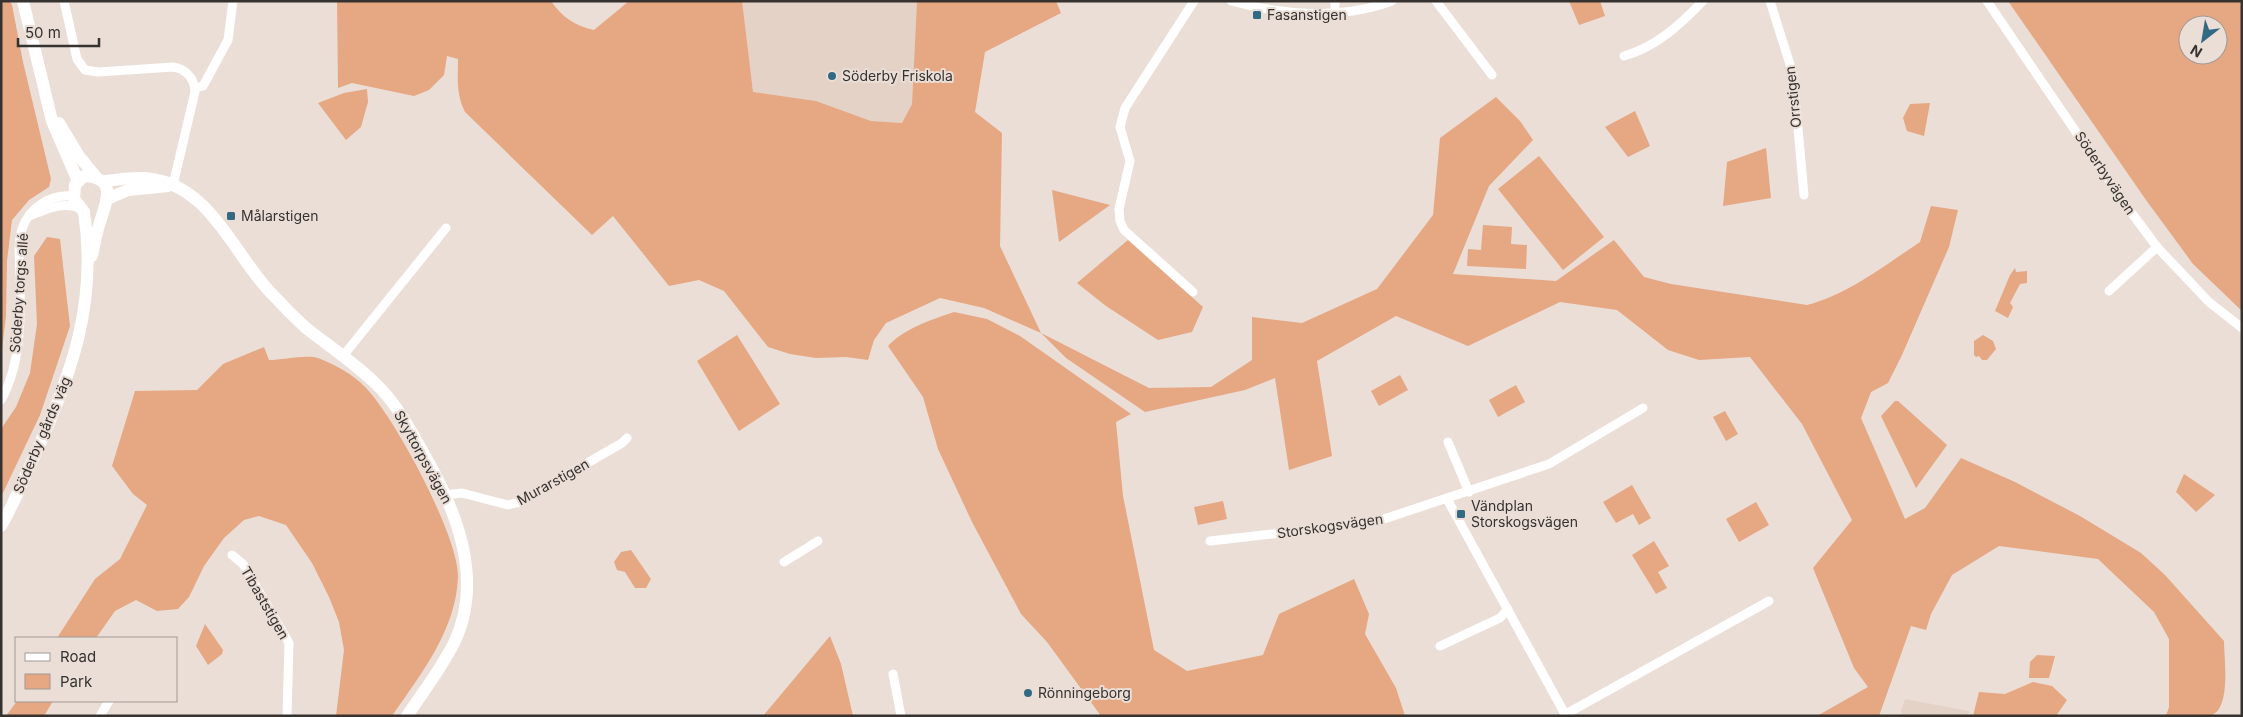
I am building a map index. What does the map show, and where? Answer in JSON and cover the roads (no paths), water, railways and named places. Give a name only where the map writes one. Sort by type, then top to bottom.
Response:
[{"type":"street","points":[[23,1],[46,101],[61,144],[78,180]]},
{"type":"street","points":[[64,1],[77,60],[85,70],[98,72],[180,68],[192,79],[195,88],[173,185],[128,190],[106,201],[99,210],[82,210],[73,196],[75,185],[84,176],[100,179]]},
{"type":"street","points":[[195,88],[203,86],[228,40],[233,1]]},
{"type":"street","points":[[1193,292],[1124,230],[1120,221],[1119,209],[1130,161],[1120,127],[1125,108],[1194,1]]},
{"type":"street","points":[[1230,1],[1283,12],[1335,13],[1355,11],[1392,1]]},
{"type":"street","points":[[1335,1],[1335,13]]},
{"type":"street","points":[[1436,1],[1492,75]]},
{"type":"street","points":[[1624,56],[1641,51],[1666,36],[1703,1]]},
{"type":"street","name":"Orrstigen","points":[[1770,1],[1793,74],[1804,195]]},
{"type":"street","name":"Söderbyvägen","points":[[1987,1],[2125,204],[2157,246],[2209,302],[2242,328]]},
{"type":"street","points":[[46,101],[73,147],[108,189],[106,201]]},
{"type":"street","name":"Skyttorpsvägen","points":[[100,179],[152,178],[173,185],[199,201],[218,223],[252,273],[267,290],[306,328],[375,382],[399,412],[454,515],[466,561],[468,585],[466,603],[455,641],[407,716]]},
{"type":"street","name":"Söderby torgs allé","points":[[1,400],[6,392],[16,356],[21,229],[36,207],[46,200],[73,196]]},
{"type":"street","name":"Söderby gårds väg","points":[[87,283],[106,201]]},
{"type":"street","name":"Söderby torgs allé","points":[[29,216],[58,205],[70,204],[82,210]]},
{"type":"street","name":"Söderby gårds väg","points":[[1,526],[62,392],[85,312],[87,283],[86,229],[82,210]]},
{"type":"street","points":[[344,356],[446,228]]},
{"type":"street","points":[[2109,291],[2157,246]]},
{"type":"street","name":"Storskogsvägen","points":[[1210,541],[1384,519],[1549,464],[1643,408]]},
{"type":"street","name":"Murarstigen","points":[[445,496],[462,493],[508,505],[520,502],[622,443],[627,438]]},
{"type":"street","points":[[1448,442],[1469,492]]},
{"type":"street","points":[[1447,499],[1566,715],[1770,601]]},
{"type":"street","points":[[784,562],[818,541]]},
{"type":"street","name":"Tibaststigen","points":[[232,556],[243,564],[289,643],[287,716]]},
{"type":"street","points":[[1440,646],[1500,618],[1508,609]]},
{"type":"street","points":[[893,674],[901,716]]},
{"type":"street","points":[[100,716],[108,702]]},
{"type":"place","name":"Fasanstigen","points":[[1257,15]]},
{"type":"place","name":"Söderby Friskola","points":[[832,76]]},
{"type":"place","name":"Målarstigen","points":[[231,216]]},
{"type":"place","name":"Vändplan Storskogsvägen","points":[[1461,514]]},
{"type":"place","name":"Rönningeborg","points":[[1028,693]]}]
